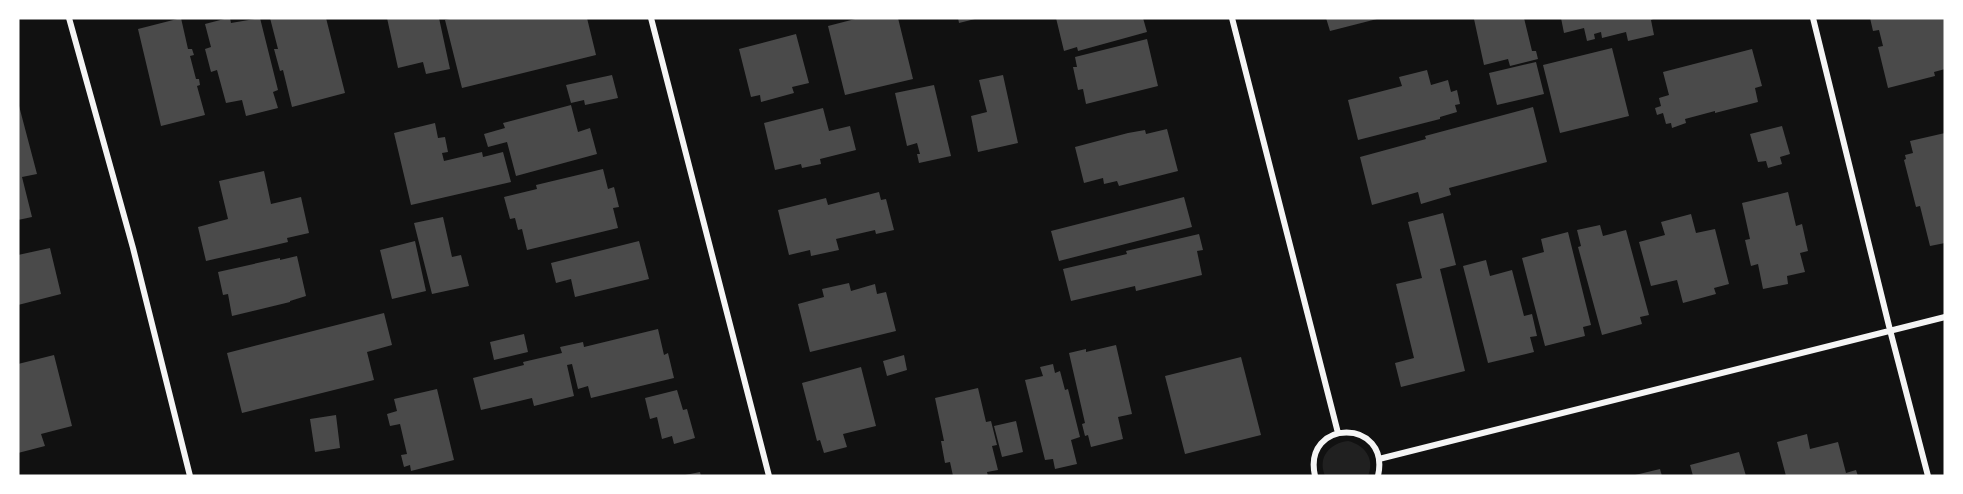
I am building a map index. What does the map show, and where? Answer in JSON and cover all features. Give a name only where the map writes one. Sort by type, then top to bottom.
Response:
[{"type":"street","points":[[69,18],[133,248],[190,476]]},
{"type":"street","points":[[651,18],[768,476]]},
{"type":"street","points":[[1232,18],[1338,433]]},
{"type":"street","points":[[1813,18],[1928,476]]},
{"type":"street","points":[[1379,459],[1945,317]]},
{"type":"street","points":[[1314,476],[1314,457],[1317,449],[1330,436],[1349,432],[1360,434],[1375,449],[1379,459],[1378,476]]},
{"type":"shaded area","points":[[1348,441],[1364,449],[1367,454],[1370,464],[1368,476],[1325,476],[1323,463],[1327,452],[1336,445]]},
{"type":"building","points":[[181,18],[188,49],[192,49],[194,55],[190,56],[196,79],[199,79],[200,85],[197,86],[205,115],[161,126],[138,29]]},
{"type":"building","points":[[228,18],[231,23],[260,18],[278,90],[273,92],[278,108],[246,116],[242,100],[226,103],[217,70],[211,72],[205,49],[211,47],[205,24]]},
{"type":"building","points":[[270,18],[326,18],[345,93],[292,107],[283,70],[280,71],[274,49],[278,49]]},
{"type":"building","points":[[387,18],[439,18],[450,69],[426,74],[423,62],[398,68]]},
{"type":"building","points":[[455,18],[587,18],[596,55],[462,88],[445,20]]},
{"type":"building","points":[[859,18],[898,18],[913,79],[845,95],[828,26]]},
{"type":"building","points":[[958,18],[974,18],[975,19],[959,23]]},
{"type":"building","points":[[1056,18],[1143,18],[1147,32],[1078,51],[1077,47],[1064,51]]},
{"type":"building","points":[[1326,18],[1376,18],[1377,19],[1330,31]]},
{"type":"building","points":[[1524,18],[1532,51],[1536,51],[1538,59],[1510,66],[1508,59],[1484,65],[1474,19]]},
{"type":"building","points":[[1561,18],[1655,18],[1651,20],[1654,35],[1628,41],[1626,32],[1602,38],[1601,32],[1594,34],[1595,39],[1587,41],[1584,28],[1564,33]]},
{"type":"building","points":[[1870,18],[1945,18],[1945,69],[1934,72],[1935,76],[1888,88],[1878,47],[1883,46],[1879,30],[1873,31]]},
{"type":"building","points":[[796,34],[809,83],[792,87],[794,93],[761,102],[760,95],[751,97],[739,49]]},
{"type":"building","points":[[1147,39],[1158,86],[1086,104],[1083,89],[1078,90],[1073,67],[1077,67],[1075,57]]},
{"type":"building","points":[[1612,48],[1629,116],[1560,133],[1543,65]]},
{"type":"building","points":[[1752,49],[1762,86],[1755,88],[1758,102],[1685,119],[1686,123],[1672,128],[1671,123],[1666,124],[1663,113],[1657,115],[1655,108],[1661,106],[1659,98],[1669,95],[1663,72]]},
{"type":"building","points":[[1536,62],[1544,94],[1497,105],[1489,73]]},
{"type":"building","points":[[1427,70],[1431,85],[1448,80],[1451,92],[1457,90],[1460,104],[1455,105],[1457,112],[1440,117],[1440,119],[1358,140],[1348,100],[1402,86],[1399,77]]},
{"type":"building","points":[[612,75],[618,98],[585,105],[584,100],[571,103],[566,85]]},
{"type":"building","points":[[1003,75],[1018,143],[978,152],[971,116],[987,112],[979,80]]},
{"type":"building","points":[[934,85],[951,156],[919,163],[917,154],[920,154],[917,143],[907,146],[895,93]]},
{"type":"building","points":[[18,102],[37,174],[22,177],[32,217],[18,220]]},
{"type":"building","points":[[571,105],[578,132],[590,128],[597,154],[516,176],[507,142],[488,147],[484,134],[505,128],[503,123]]},
{"type":"building","points":[[1533,107],[1547,162],[1449,188],[1451,195],[1421,204],[1418,192],[1372,205],[1360,157],[1426,139],[1425,136]]},
{"type":"building","points":[[823,108],[829,131],[850,126],[856,150],[820,159],[821,164],[802,168],[801,164],[775,170],[764,123]]},
{"type":"building","points":[[435,123],[438,138],[445,137],[448,152],[442,153],[444,161],[482,152],[483,157],[503,152],[511,182],[411,205],[394,133]]},
{"type":"building","points":[[1782,126],[1790,154],[1780,157],[1782,164],[1768,168],[1766,161],[1758,162],[1750,134]]},
{"type":"building","points":[[1167,129],[1178,171],[1119,186],[1117,181],[1104,184],[1103,178],[1084,183],[1075,147],[1128,133],[1145,130],[1146,134]]},
{"type":"building","points":[[1945,133],[1945,243],[1930,246],[1920,206],[1916,207],[1904,160],[1905,155],[1913,153],[1910,141]]},
{"type":"building","points":[[603,169],[608,189],[614,187],[619,207],[613,208],[618,228],[527,250],[522,229],[518,230],[515,218],[510,219],[504,197],[537,189],[536,185]]},
{"type":"building","points":[[264,171],[271,204],[301,197],[309,233],[287,238],[288,242],[206,261],[198,227],[228,219],[219,181]]},
{"type":"building","points":[[879,192],[881,200],[886,199],[894,230],[876,234],[875,230],[836,239],[839,250],[811,256],[810,250],[789,255],[778,210],[826,198],[828,205]]},
{"type":"building","points":[[1788,192],[1796,226],[1802,224],[1808,251],[1800,253],[1805,272],[1787,276],[1788,284],[1763,289],[1758,264],[1751,266],[1745,240],[1750,239],[1742,203]]},
{"type":"building","points":[[1184,197],[1192,227],[1059,261],[1051,231]]},
{"type":"building","points":[[1443,213],[1456,265],[1440,269],[1465,371],[1401,387],[1395,363],[1414,358],[1396,284],[1422,278],[1408,222]]},
{"type":"building","points":[[1691,214],[1696,233],[1715,229],[1729,284],[1714,288],[1716,294],[1683,303],[1677,280],[1651,286],[1639,242],[1665,235],[1661,222]]},
{"type":"building","points":[[443,217],[452,257],[461,255],[469,286],[432,294],[414,223]]},
{"type":"building","points":[[1600,225],[1603,236],[1626,230],[1649,315],[1640,317],[1642,324],[1602,335],[1578,247],[1581,246],[1577,230]]},
{"type":"building","points":[[1568,232],[1591,325],[1583,327],[1585,336],[1545,346],[1522,258],[1544,252],[1541,239]]},
{"type":"building","points":[[1199,234],[1203,250],[1197,251],[1202,275],[1136,291],[1135,286],[1071,301],[1063,269]]},
{"type":"building","points":[[415,241],[426,291],[392,299],[380,250]]},
{"type":"building","points":[[639,241],[649,279],[575,297],[571,279],[556,283],[551,263]]},
{"type":"building","points":[[50,248],[61,294],[18,305],[18,255]]},
{"type":"building","points":[[297,256],[306,296],[232,316],[228,294],[223,295],[218,272]]},
{"type":"building","points":[[1486,260],[1490,276],[1512,270],[1524,316],[1532,314],[1537,336],[1530,337],[1534,352],[1488,363],[1463,266]]},
{"type":"building","points":[[849,283],[851,291],[875,284],[877,294],[886,292],[896,331],[810,352],[798,304],[824,297],[822,289]]},
{"type":"building","points":[[384,313],[392,345],[367,352],[374,380],[242,413],[227,353]]},
{"type":"building","points":[[658,329],[664,355],[668,353],[674,378],[591,398],[588,386],[578,389],[572,364],[567,365],[574,396],[534,406],[532,398],[481,410],[473,378],[524,365],[523,362],[562,353],[560,347],[583,342],[584,347]]},
{"type":"building","points":[[524,334],[528,352],[494,360],[490,342]]},
{"type":"building","points":[[1116,345],[1132,414],[1118,417],[1123,439],[1091,447],[1082,424],[1085,423],[1069,353],[1086,349],[1086,352]]},
{"type":"building","points":[[54,355],[72,426],[41,434],[45,446],[18,453],[18,364]]},
{"type":"building","points":[[904,355],[907,370],[887,376],[883,361]]},
{"type":"building","points":[[1241,357],[1261,435],[1185,454],[1165,376]]},
{"type":"building","points":[[1053,364],[1055,373],[1060,371],[1065,390],[1068,389],[1080,437],[1071,440],[1077,464],[1055,469],[1053,459],[1045,460],[1025,380],[1043,376],[1040,367]]},
{"type":"building","points":[[861,367],[876,426],[843,434],[847,447],[824,453],[820,440],[817,441],[802,383]]},
{"type":"building","points":[[978,388],[986,422],[991,421],[997,445],[992,446],[998,470],[987,472],[988,476],[953,476],[950,462],[945,463],[941,441],[944,441],[935,398]]},
{"type":"building","points":[[437,389],[454,460],[411,471],[410,465],[404,467],[401,455],[407,454],[400,424],[390,426],[387,414],[397,411],[394,399]]},
{"type":"building","points":[[677,390],[683,410],[687,409],[695,438],[674,444],[672,436],[662,439],[657,417],[650,419],[645,398]]},
{"type":"building","points":[[336,415],[340,448],[315,452],[310,419]]},
{"type":"building","points":[[1016,421],[1023,452],[1002,457],[994,426]]},
{"type":"building","points":[[1807,434],[1810,449],[1838,442],[1846,473],[1856,470],[1858,476],[1786,476],[1777,442]]},
{"type":"building","points":[[1739,452],[1746,476],[1693,476],[1690,465]]},
{"type":"building","points":[[1660,469],[1662,476],[1635,475]]},
{"type":"building","points":[[700,472],[701,476],[685,476],[685,475]]}]
